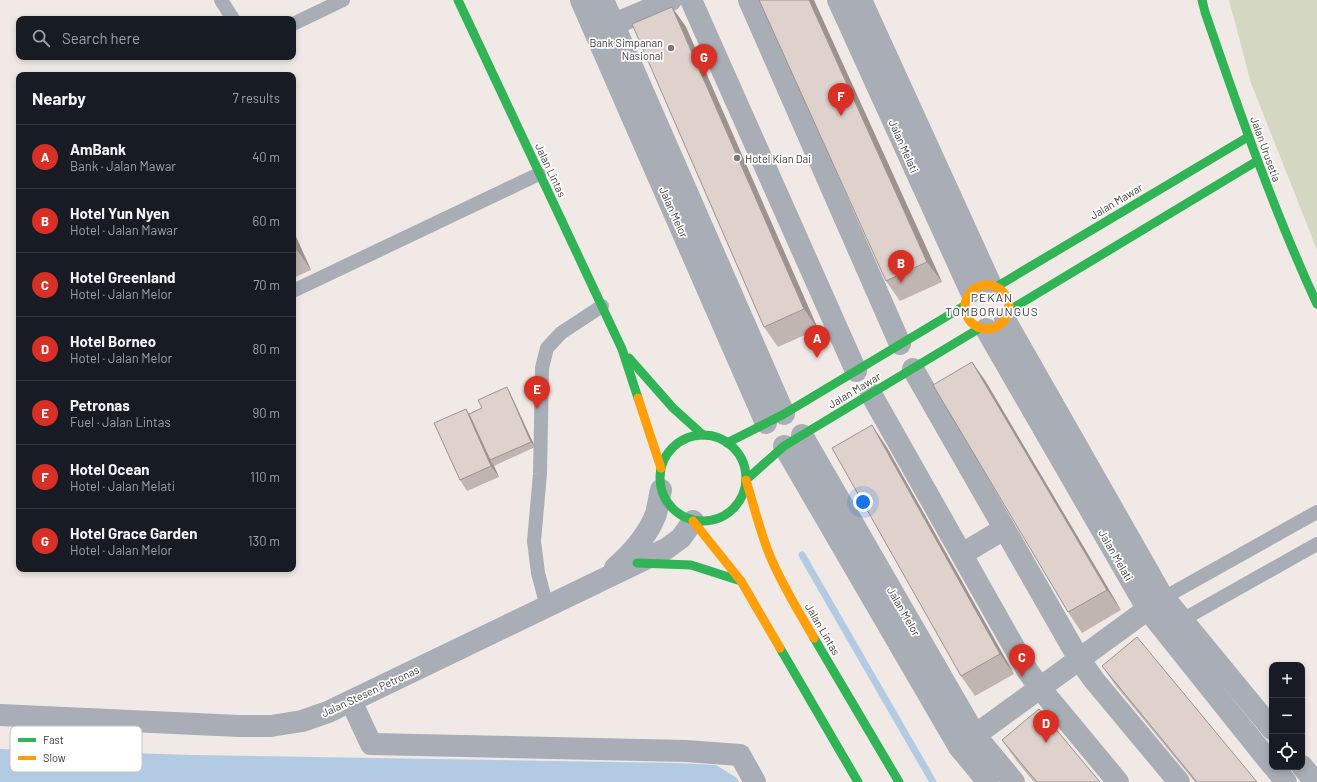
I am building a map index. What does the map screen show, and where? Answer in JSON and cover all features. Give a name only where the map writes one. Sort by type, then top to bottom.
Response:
[{"type":"main road","name":"Jalan Lintas","points":[[458,0],[622,349],[649,430],[661,479]]},
{"type":"main road","name":"Jalan Urusetia","points":[[1202,0],[1256,161],[1317,304]]},
{"type":"main road","name":"Jalan Mawar","points":[[994,286],[1248,136]]},
{"type":"main road","name":"Jalan Mawar","points":[[746,480],[784,446],[995,322],[1256,161]]},
{"type":"main road","points":[[984,284],[994,286],[1002,291],[1009,304],[995,322],[974,325],[965,313],[968,299],[976,287],[984,284]]},
{"type":"main road","name":"Jalan Mawar","points":[[727,443],[775,419],[856,371],[968,299]]},
{"type":"main road","name":"Jalan Lintas","points":[[622,349],[673,408],[703,435]]},
{"type":"main road","points":[[703,435],[716,437],[727,443],[735,450],[745,469],[746,480],[743,493],[738,504],[718,519],[706,521],[693,520],[673,510],[666,500],[661,479],[666,455],[676,444],[688,438],[703,435]]},
{"type":"main road","name":"Jalan Lintas","points":[[746,480],[762,534],[793,602],[899,782]]},
{"type":"main road","points":[[693,520],[741,581],[858,782]]},
{"type":"main road","points":[[637,563],[691,565],[741,581]]},
{"type":"street","points":[[604,28],[671,0]]},
{"type":"street","points":[[691,0],[856,371]]},
{"type":"street","points":[[749,0],[900,344]]},
{"type":"street","name":"Jalan Melati","points":[[838,0],[968,299]]},
{"type":"street","name":"Jalan Melati","points":[[861,0],[994,286]]},
{"type":"street","name":"Jalan Melor","points":[[598,3],[604,28],[775,419]]},
{"type":"street","name":"Jalan Melati","points":[[995,322],[1156,603],[1269,760]]},
{"type":"street","points":[[913,369],[1079,659],[1094,680],[1178,782]]},
{"type":"street","points":[[871,394],[1027,670],[1040,688],[1118,782]]},
{"type":"street","name":"Jalan Melor","points":[[802,435],[968,741],[988,782]]},
{"type":"street","name":"Jalan Melor","points":[[784,446],[968,741],[1014,782]]},
{"type":"street","name":"Jalan Stesen Petronas","points":[[602,579],[627,557],[639,543],[656,514],[661,479]]},
{"type":"street","name":"Jalan Stesen Petronas","points":[[0,715],[239,726],[271,726],[302,721],[328,712],[602,579],[666,550],[681,538],[693,520]]},
{"type":"street","points":[[962,554],[1004,529]]},
{"type":"street","points":[[968,741],[1156,603]]},
{"type":"street","name":"Jalan Melati","points":[[1174,626],[1269,726]]},
{"type":"street","points":[[351,701],[371,744],[686,751],[740,755],[755,782]]},
{"type":"street","points":[[1276,770],[1286,782]]},
{"type":"street","points":[[1305,770],[1315,782]]},
{"type":"lane","points":[[221,0],[230,16]]},
{"type":"lane","points":[[296,23],[342,0]]},
{"type":"lane","points":[[296,290],[539,174]]},
{"type":"lane","points":[[545,607],[545,600],[538,573],[534,541],[540,474],[542,368],[547,348],[561,333],[602,306]]},
{"type":"lane","points":[[1156,603],[1317,512]]},
{"type":"lane","points":[[1174,626],[1317,544]]},
{"type":"green space","points":[[1229,0],[1317,0],[1317,250],[1251,83]]},
{"type":"water","points":[[0,749],[10,749],[10,772],[142,772],[142,753],[679,763],[716,765],[737,778],[739,782],[0,782]]},
{"type":"building","points":[[759,0],[809,0],[927,262],[886,281]]},
{"type":"building","points":[[672,7],[804,309],[764,327],[632,24]]},
{"type":"building","points":[[972,362],[1107,590],[1068,612],[933,385]]},
{"type":"building","points":[[507,387],[531,442],[490,460],[469,414],[482,408],[478,400]]},
{"type":"building","points":[[466,409],[491,466],[460,480],[434,423]]},
{"type":"building","points":[[872,425],[1000,654],[961,676],[832,448]]},
{"type":"building","points":[[1137,637],[1257,782],[1197,782],[1102,666]]},
{"type":"building","points":[[1039,709],[1100,782],[1037,782],[1002,740]]},
{"type":"waterway","points":[[802,555],[933,782]]},
{"type":"traffic: fast","points":[[458,0],[622,349],[638,398]]},
{"type":"traffic: fast","points":[[1202,0],[1257,160],[1317,304]]},
{"type":"traffic: fast","points":[[996,287],[1248,137]]},
{"type":"traffic: fast","points":[[1008,311],[1257,161]]},
{"type":"traffic: fast","points":[[727,443],[784,414],[964,306]]},
{"type":"traffic: fast","points":[[746,480],[784,446],[980,328]]},
{"type":"traffic: fast","points":[[629,358],[673,408],[703,435]]},
{"type":"traffic: fast","points":[[703,435],[711,436],[727,442],[739,454],[745,470],[746,478],[745,486],[739,502],[727,514],[711,520],[703,521],[695,520],[679,514],[667,502],[661,486],[660,478],[661,470],[667,454],[679,442],[695,436],[703,435]]},
{"type":"traffic: fast","points":[[637,563],[691,565],[741,581]]},
{"type":"traffic: fast","points":[[814,638],[899,782]]},
{"type":"traffic: fast","points":[[780,648],[858,782]]},
{"type":"traffic: slow","points":[[983,285],[991,285],[1003,291],[1009,303],[1009,307],[1009,311],[1003,323],[991,329],[983,329],[971,323],[965,311],[965,303],[971,291],[983,285]]},
{"type":"traffic: slow","points":[[638,398],[661,468]]},
{"type":"traffic: slow","points":[[746,480],[766,547],[785,588],[814,638]]},
{"type":"traffic: slow","points":[[693,521],[741,581],[780,648]]},
{"type":"place","name":"Bank Simpanan Nasional","points":[[671,48]]},
{"type":"place","name":"Hotel Grace Garden","points":[[704,77]]},
{"type":"place","name":"Hotel Ocean","points":[[841,116]]},
{"type":"place","name":"Hotel Kian Dai","points":[[737,158]]},
{"type":"place","name":"Hotel Yun Nyen","points":[[901,283]]},
{"type":"place","name":"AmBank","points":[[817,358]]},
{"type":"place","name":"Petronas","points":[[537,409]]},
{"type":"place","name":"Hotel Greenland","points":[[1022,677]]},
{"type":"place","name":"Hotel Borneo","points":[[1046,743]]},
{"type":"district","name":"PEKAN TOMBORUNGUS","points":[[992,304]]}]
